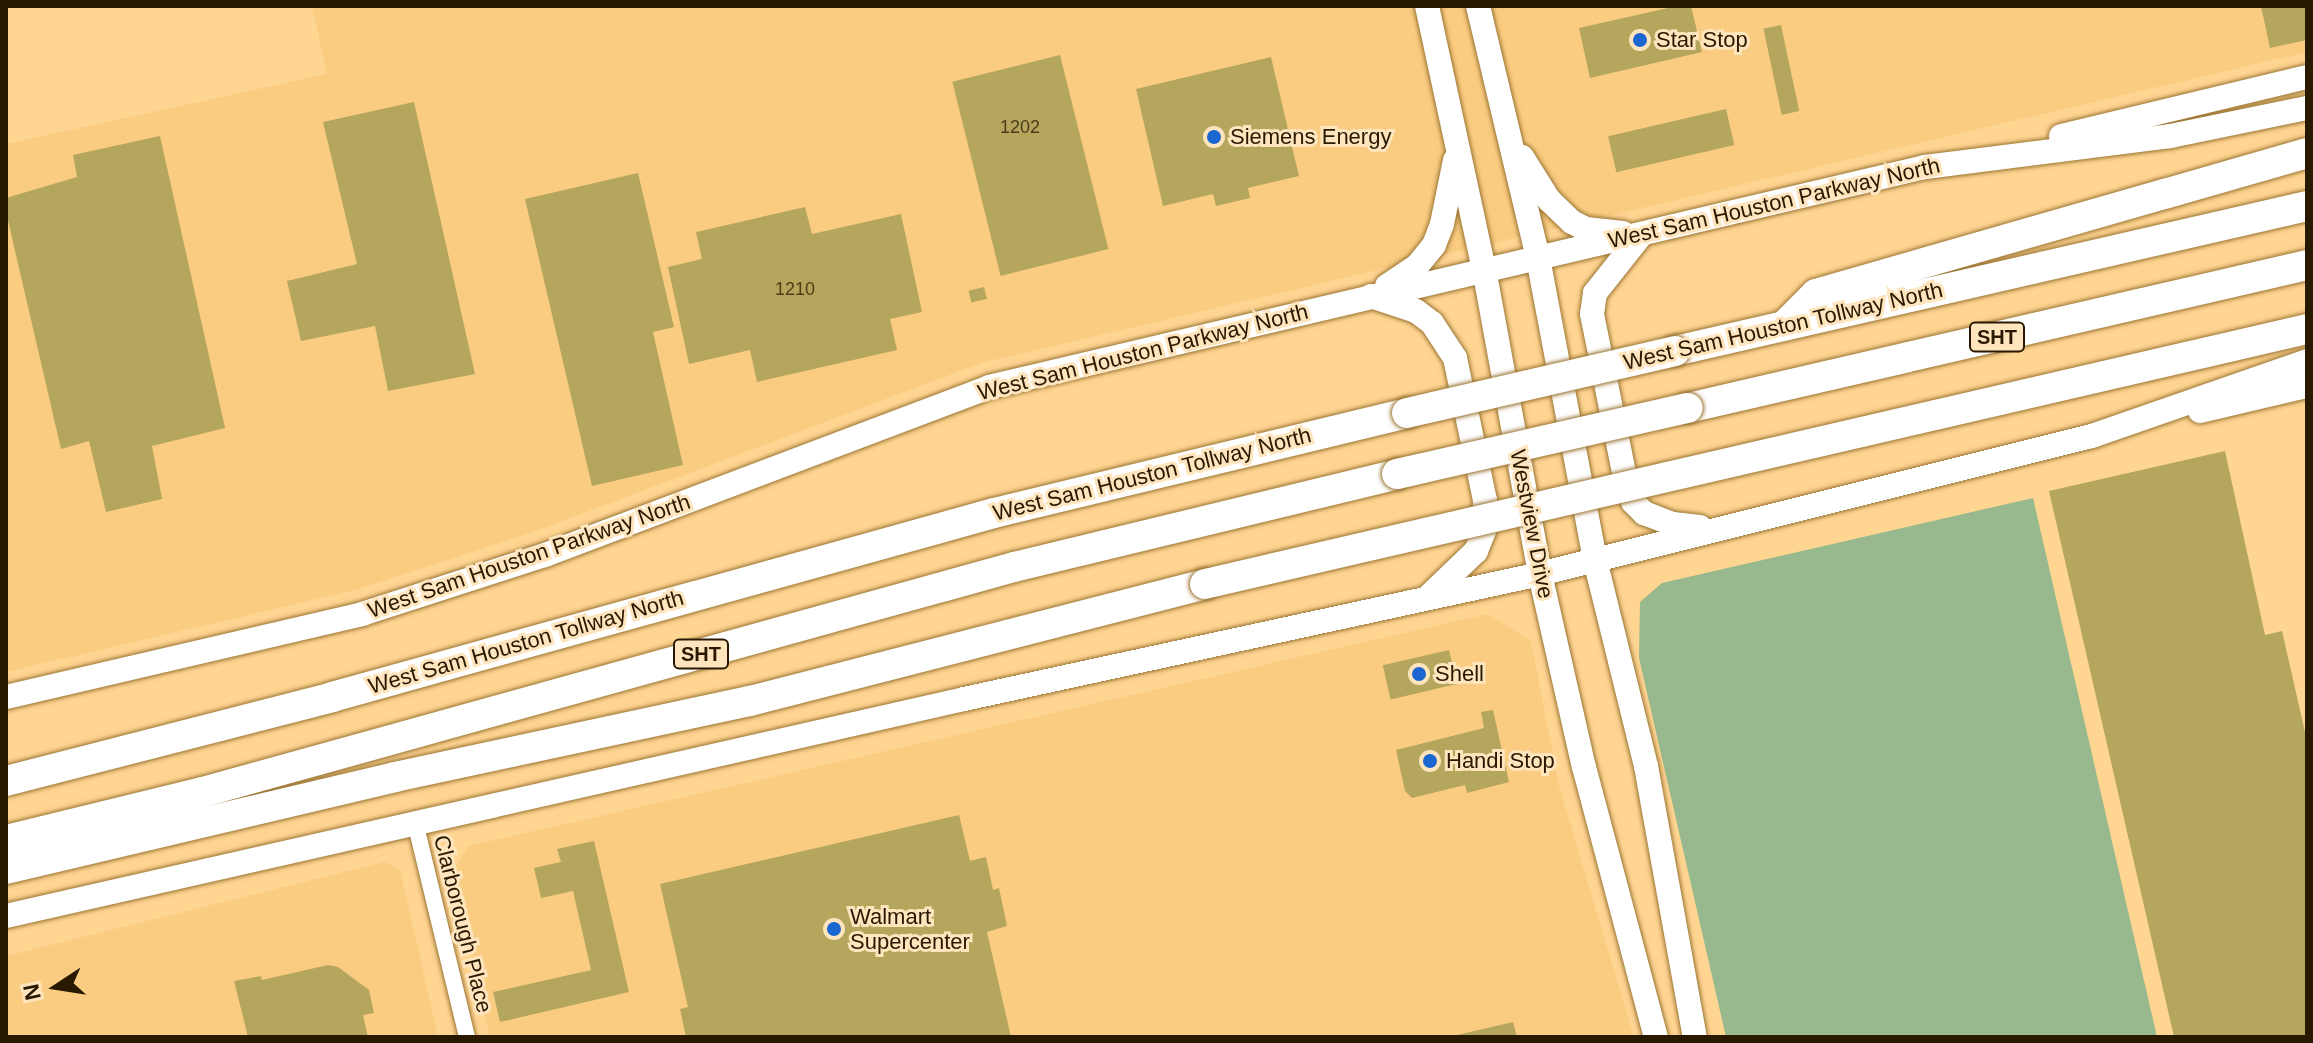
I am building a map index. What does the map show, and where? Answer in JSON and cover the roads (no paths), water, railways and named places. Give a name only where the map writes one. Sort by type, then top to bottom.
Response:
[{"type":"highway","points":[[1784,326],[1816,294],[2307,153]]},
{"type":"highway","name":"West Sam Houston Tollway North","points":[[6,781],[332,697],[1018,506],[1407,413],[2307,206]]},
{"type":"highway","name":"SHT","points":[[6,840],[203,792],[1014,567],[1397,474],[2307,265]]},
{"type":"highway","points":[[6,869],[364,784],[750,701],[1205,584],[2307,329]]},
{"type":"main road","name":"Westview Drive","points":[[1427,6],[1484,269],[1540,574],[1584,767],[1656,1037]]},
{"type":"main road","points":[[1478,6],[1538,258],[1595,560],[1646,766],[1695,1037]]},
{"type":"main road","points":[[1958,161],[2307,77]]},
{"type":"main road","name":"West Sam Houston Parkway North","points":[[6,697],[362,614],[545,555],[989,387],[1484,269],[1958,161],[2170,136],[2307,108]]},
{"type":"main road","points":[[1510,137],[1549,200],[1572,222],[1586,229],[1641,235]]},
{"type":"main road","points":[[1371,296],[1417,266],[1434,245],[1442,224],[1457,151]]},
{"type":"main road","points":[[1641,235],[1595,293],[1592,314],[1624,472],[1633,502],[1644,513],[1673,524],[1711,529]]},
{"type":"main road","points":[[1371,296],[1416,311],[1432,323],[1455,358],[1485,500],[1484,531],[1476,551],[1429,596]]},
{"type":"main road","points":[[2092,436],[2307,361]]},
{"type":"main road","points":[[6,916],[415,822],[1429,596],[1540,574],[1711,529],[2307,386]]},
{"type":"street","name":"Clarborough Place","points":[[415,822],[467,1037]]},
{"type":"place","name":"Star Stop","points":[[1640,40]]},
{"type":"place","name":"Siemens Energy","points":[[1214,137]]},
{"type":"place","name":"Shell","points":[[1419,674]]},
{"type":"place","name":"Handi Stop","points":[[1430,761]]},
{"type":"place","name":"Walmart Supercenter","points":[[834,929]]}]
